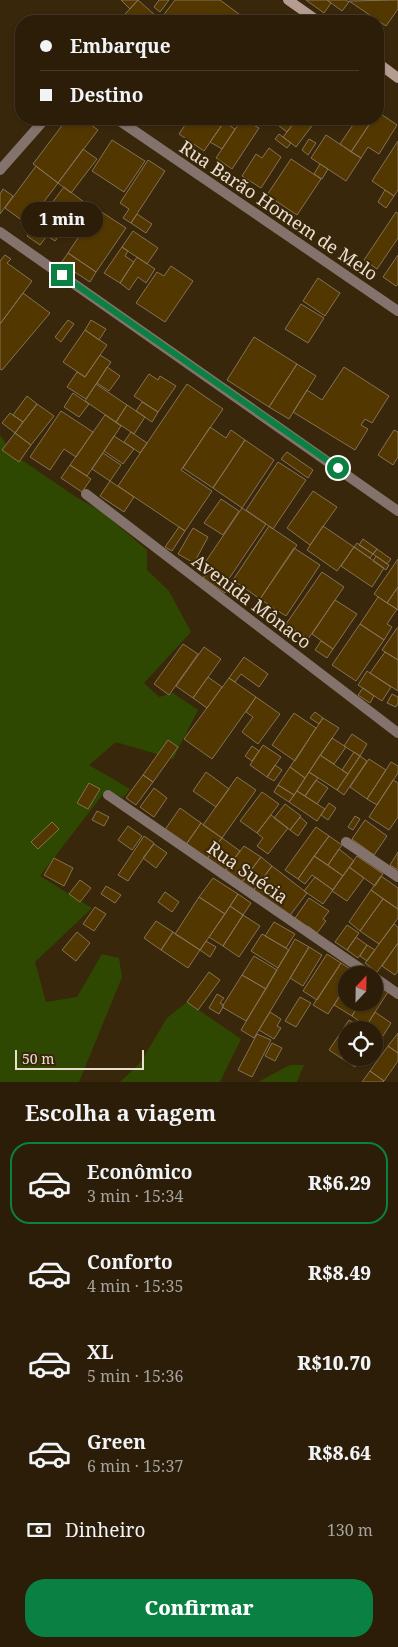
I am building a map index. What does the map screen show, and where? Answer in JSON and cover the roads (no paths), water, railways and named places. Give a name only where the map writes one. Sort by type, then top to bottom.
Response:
[{"type":"main road","points":[[288,0],[309,15]]},
{"type":"main road","points":[[384,68],[398,78]]},
{"type":"street","points":[[0,170],[40,125]]},
{"type":"street","name":"Rua Barão Homem de Melo","points":[[126,125],[398,311]]},
{"type":"street","points":[[0,232],[398,511]]},
{"type":"street","name":"Avenida Mônaco","points":[[86,494],[398,733]]},
{"type":"street","name":"Rua Suécia","points":[[108,795],[357,966]]},
{"type":"street","points":[[346,842],[398,877]]},
{"type":"street","points":[[383,983],[398,994]]}]
